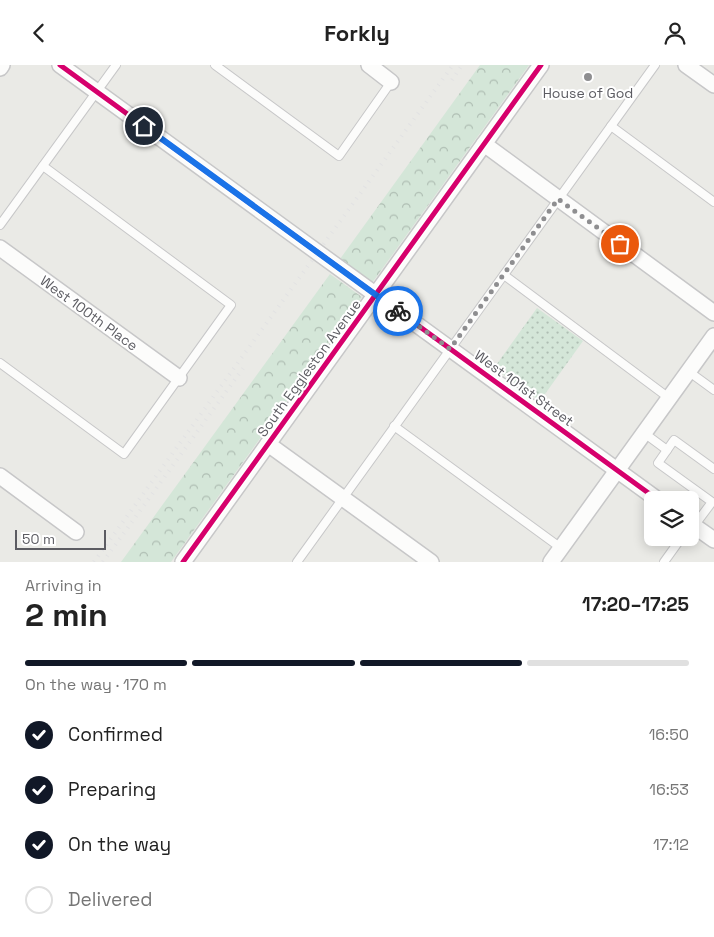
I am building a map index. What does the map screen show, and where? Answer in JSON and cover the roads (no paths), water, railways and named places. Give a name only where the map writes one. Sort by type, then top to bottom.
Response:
[{"type":"street","name":"West 101st Street","points":[[60,65],[646,491]]},
{"type":"street","points":[[368,65],[391,82]]},
{"type":"street","name":"South Eggleston Avenue","points":[[183,562],[541,65]]},
{"type":"street","points":[[686,65],[714,85]]},
{"type":"street","points":[[484,144],[714,313]]},
{"type":"street","name":"West 100th Place","points":[[0,247],[179,378]]},
{"type":"street","points":[[550,562],[714,336]]},
{"type":"street","points":[[268,444],[431,562]]},
{"type":"street","points":[[0,476],[76,532]]},
{"type":"street","points":[[699,530],[714,540]]},
{"type":"lane","points":[[0,225],[116,65]]},
{"type":"lane","points":[[215,65],[339,156],[391,82]]},
{"type":"lane","points":[[297,562],[655,65]]},
{"type":"lane","points":[[611,126],[714,202]]},
{"type":"lane","points":[[0,363],[124,454],[231,305],[43,166]]},
{"type":"lane","points":[[504,275],[669,398]]},
{"type":"lane","points":[[688,371],[714,389]]},
{"type":"lane","points":[[394,426],[561,548]]},
{"type":"lane","points":[[644,433],[667,450]]},
{"type":"lane","points":[[699,516],[713,500],[658,463],[674,441],[714,469]]},
{"type":"lane","points":[[664,562],[676,546]]},
{"type":"railway","points":[[94,562],[453,65]]},
{"type":"railway","points":[[452,80],[462,65]]},
{"type":"railway","points":[[103,562],[244,367]]},
{"type":"place","name":"House of God","points":[[588,77]]}]
